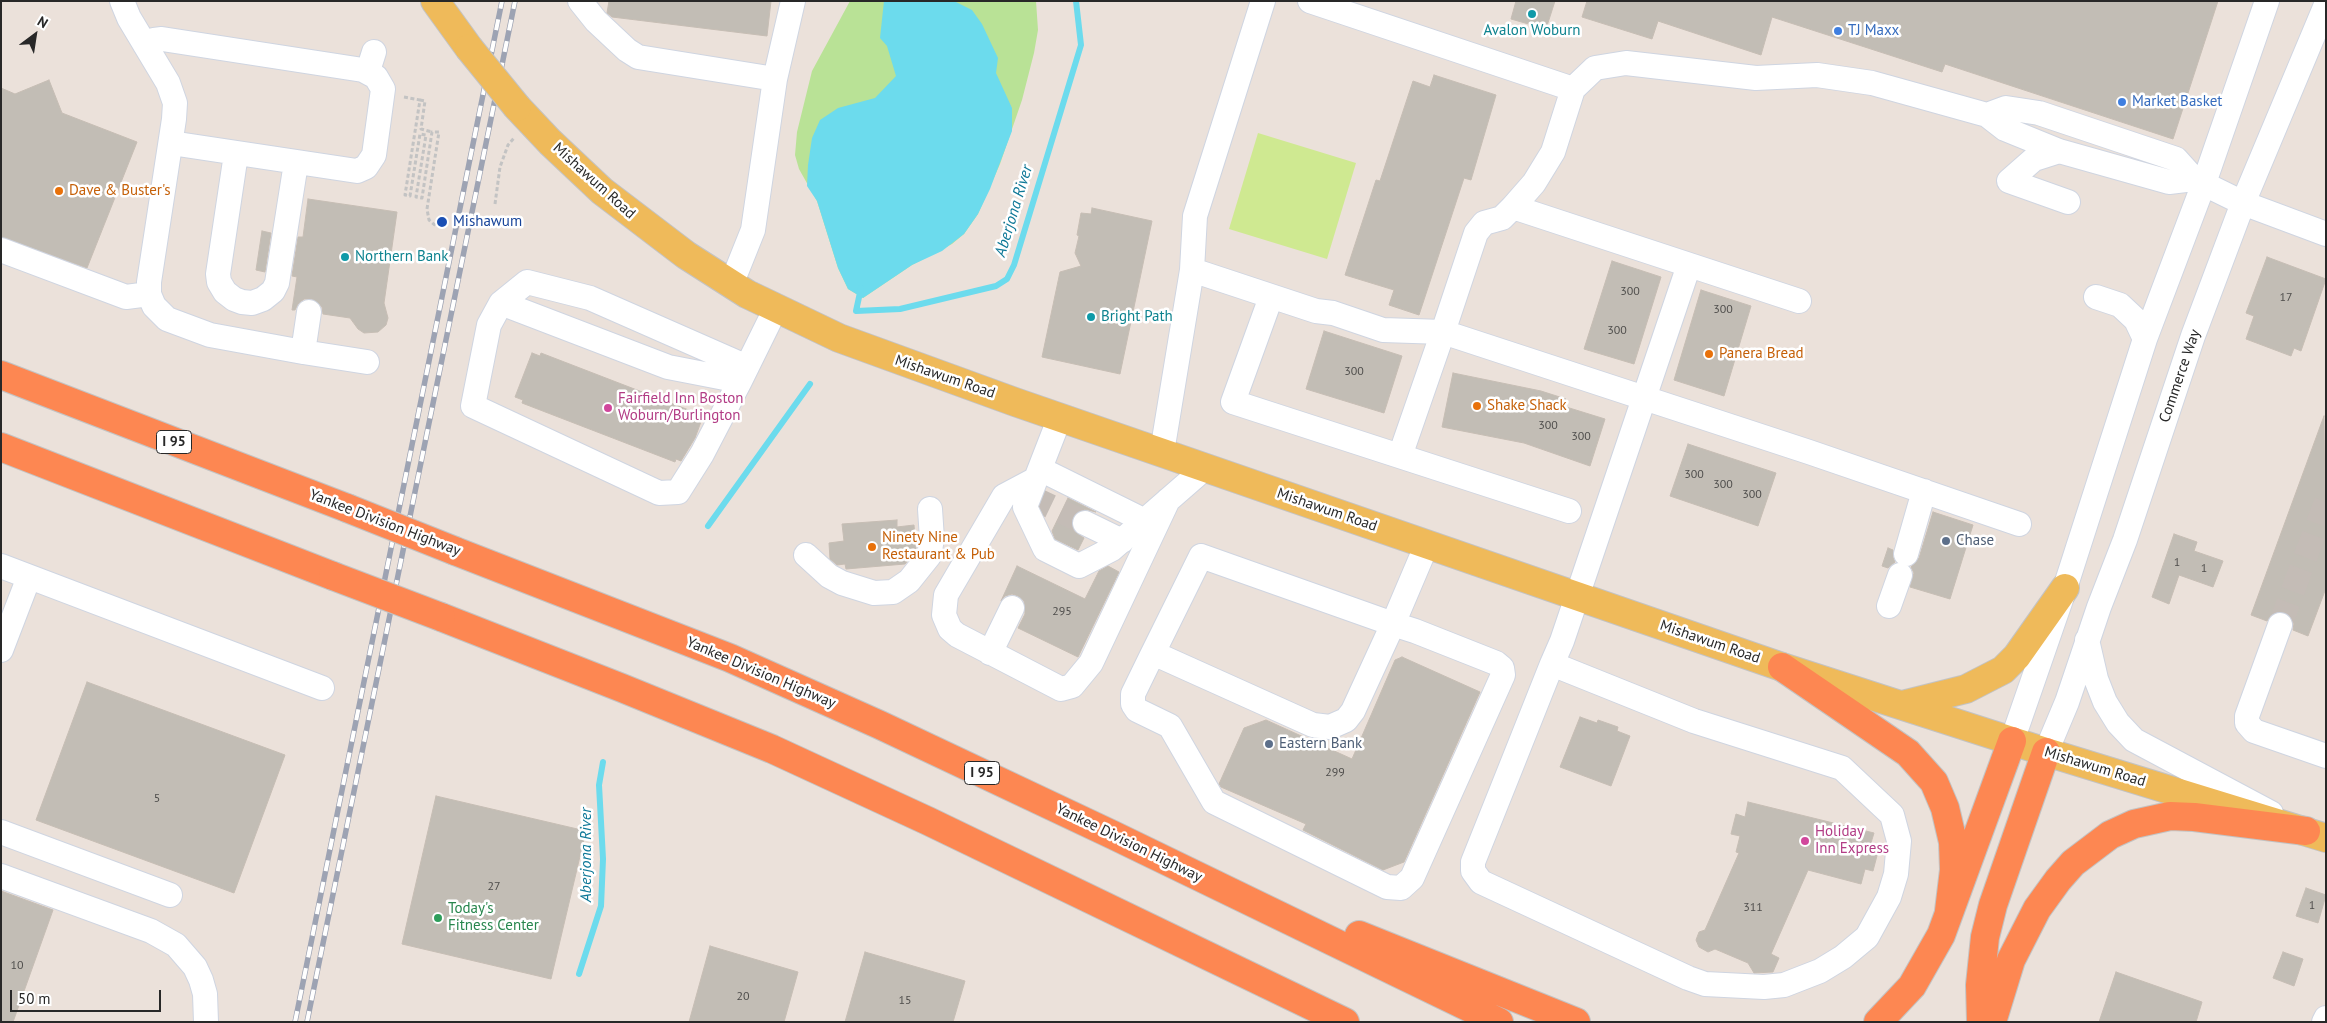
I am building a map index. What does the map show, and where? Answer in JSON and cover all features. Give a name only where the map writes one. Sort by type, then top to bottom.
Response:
[{"type":"highway","name":"Yankee Division Highway","points":[[1,375],[730,658],[880,725],[1112,834],[1499,1022]]},
{"type":"highway","points":[[1,447],[639,694],[772,749],[928,821],[1345,1022]]},
{"type":"highway","points":[[1782,667],[1868,723],[1908,753],[1934,782],[1945,808],[1953,842],[1954,870],[1949,912]]},
{"type":"highway","points":[[1878,1022],[1902,998],[1921,972],[1941,935],[2012,741]]},
{"type":"highway","points":[[1981,1022],[1980,985],[1985,937],[1993,905],[2046,752]]},
{"type":"highway","points":[[1992,1022],[2011,960],[2037,909],[2065,871],[2086,852],[2110,835],[2134,824],[2170,816],[2203,818],[2316,834]]},
{"type":"highway","points":[[1112,834],[1576,1022]]},
{"type":"highway","points":[[1192,948],[1312,1022]]},
{"type":"main road","name":"Mishawum Road","points":[[435,1],[469,48],[523,114],[586,176],[623,208],[686,256],[731,285],[857,345],[1205,468],[1782,667],[2046,752],[2316,834]]},
{"type":"main road","points":[[1902,706],[1966,689],[2003,670],[2017,656],[2065,588]]},
{"type":"street","points":[[122,1],[129,18],[168,83],[174,98],[175,114],[171,144],[149,282],[149,294],[157,311],[172,322],[210,335],[367,362]]},
{"type":"street","points":[[580,1],[596,21],[627,50],[638,57],[775,79]]},
{"type":"street","points":[[731,285],[753,230],[775,79],[793,1]]},
{"type":"street","points":[[1162,452],[1192,270],[1195,216],[1264,1]]},
{"type":"street","points":[[1310,1],[1573,89]]},
{"type":"street","points":[[2012,741],[2065,588],[2145,339],[2199,181],[2268,1]]},
{"type":"street","name":"Commerce Way","points":[[2046,752],[2067,702],[2193,336],[2244,203],[2325,11]]},
{"type":"street","points":[[145,45],[154,40],[162,39],[371,62],[384,94],[372,160],[366,167],[357,171],[171,144]]},
{"type":"street","points":[[1400,456],[1476,233],[1484,223],[1502,218],[1514,208],[1534,183],[1553,152],[1573,89],[1595,68],[1626,64],[1756,78],[1816,75],[1872,83],[1986,115],[2004,129],[2059,151],[2168,182],[2199,181]]},
{"type":"street","points":[[1986,115],[2006,108],[2039,113],[2176,159],[2199,181],[2244,203],[2326,234]]},
{"type":"street","points":[[2023,137],[2030,126],[2037,124],[2088,129]]},
{"type":"street","points":[[2059,151],[2034,159],[2009,182],[2068,202]]},
{"type":"street","points":[[236,154],[218,274],[219,282],[225,292],[242,302],[252,303],[263,299],[272,291],[277,283],[296,163]]},
{"type":"street","points":[[1514,208],[1799,301]]},
{"type":"street","points":[[1,250],[126,298],[149,294]]},
{"type":"street","points":[[1552,664],[1694,721],[1842,768],[1892,815],[1899,840],[1896,874],[1889,897],[1867,937],[1850,952],[1828,966],[1784,985],[1764,987],[1712,985],[1694,981],[1478,880],[1472,871],[1473,862],[1552,664],[1689,265]]},
{"type":"street","points":[[1192,270],[1271,297],[1383,330],[1443,332],[2019,524]]},
{"type":"street","points":[[744,374],[581,296],[527,282],[501,303],[489,324],[473,406],[659,493],[678,492],[702,454],[744,374],[776,308]]},
{"type":"street","points":[[1271,297],[1233,402],[1569,510]]},
{"type":"street","points":[[2096,297],[2120,305],[2136,320],[2145,339]]},
{"type":"street","points":[[501,303],[668,367],[744,374]]},
{"type":"street","points":[[303,352],[309,312]]},
{"type":"street","points":[[1060,417],[1025,508],[1045,549],[1079,566],[1112,549],[1205,468]]},
{"type":"street","points":[[1038,474],[1145,521]]},
{"type":"street","points":[[1038,474],[1004,496],[944,600],[944,615],[950,629],[957,635],[1061,688],[1072,686],[1092,660],[1168,500]]},
{"type":"street","points":[[1889,606],[1924,491]]},
{"type":"street","points":[[806,555],[829,576],[842,583],[874,593],[893,592],[915,575],[929,556],[932,539],[930,509]]},
{"type":"street","points":[[1085,523],[1122,541]]},
{"type":"street","points":[[1153,653],[1313,725],[1330,727],[1346,720],[1353,710],[1393,624],[1427,544]]},
{"type":"street","points":[[1201,556],[1415,631],[1496,663],[1502,668],[1504,675],[1412,878],[1404,886],[1398,888],[1387,887],[1219,806],[1211,800],[1170,726],[1139,711],[1133,704],[1133,694],[1153,653],[1201,556]]},
{"type":"street","points":[[1,566],[322,688]]},
{"type":"street","points":[[1,650],[29,577]]},
{"type":"street","points":[[990,653],[1012,608]]},
{"type":"street","points":[[2280,625],[2247,716],[2247,723],[2254,731],[2326,756]]},
{"type":"street","points":[[2087,640],[2096,679],[2105,702],[2118,723],[2134,740],[2316,834]]},
{"type":"street","points":[[1,832],[170,895]]},
{"type":"street","points":[[1,876],[151,931],[176,945],[191,961],[202,980],[206,1001],[206,1022]]},
{"type":"street","points":[[2324,1022],[2326,1018]]},
{"type":"path","points":[[384,94],[425,101],[421,129],[439,132],[427,213],[430,222],[436,226]]},
{"type":"path","points":[[420,100],[405,195],[410,196],[420,134],[426,135],[416,197],[422,198],[432,132]]},
{"type":"path","points":[[495,204],[500,167],[523,114]]},
{"type":"green space","points":[[850,1],[1036,1],[1038,30],[1022,100],[1000,164],[978,214],[964,234],[952,244],[912,265],[863,298],[848,289],[838,268],[817,201],[799,169],[795,155],[797,132],[812,71]]},
{"type":"green space","points":[[1258,133],[1356,163],[1327,259],[1229,229]]},
{"type":"water","points":[[884,1],[954,1],[972,10],[982,24],[998,58],[996,73],[1012,108],[1012,131],[990,189],[978,214],[964,234],[942,251],[912,265],[863,298],[848,289],[838,268],[817,201],[807,186],[808,165],[812,138],[820,120],[838,108],[875,98],[896,76],[887,46],[880,38]]},
{"type":"building","points":[[609,1],[771,1],[767,36],[612,17],[607,13]]},
{"type":"building","name":"Avalon Woburn","points":[[1516,1],[1555,1],[1546,29],[1511,19]]},
{"type":"building","name":"Market Basket","points":[[1587,1],[2218,1],[2173,139],[1945,64],[1942,72],[1772,17],[1761,55],[1658,21],[1652,39],[1582,17]]},
{"type":"building","points":[[1434,75],[1496,95],[1471,180],[1464,178],[1419,315],[1389,305],[1394,290],[1345,275],[1376,180],[1380,181],[1413,81],[1430,87]]},
{"type":"building","name":"Dave & Buster's","points":[[49,80],[62,113],[137,142],[87,268],[1,237],[1,88],[15,94]]},
{"type":"building","name":"Northern Bank","points":[[308,199],[397,212],[384,303],[388,318],[386,325],[378,332],[364,333],[358,329],[350,318],[323,314],[322,307],[312,299],[304,299],[295,310],[292,310],[297,277],[292,276],[298,237],[303,237]]},
{"type":"building","name":"Bright Path","points":[[1092,208],[1152,221],[1120,374],[1042,357],[1060,272],[1081,266],[1075,253],[1081,213],[1091,214]]},
{"type":"building","points":[[262,231],[271,233],[265,272],[256,270]]},
{"type":"building","points":[[2267,257],[2326,279],[2301,351],[2294,348],[2291,356],[2246,339],[2254,316],[2246,313]]},
{"type":"building","points":[[1612,261],[1661,277],[1634,364],[1584,349]]},
{"type":"building","name":"Panera Bread","points":[[1701,290],[1751,306],[1724,396],[1674,380]]},
{"type":"building","points":[[1324,331],[1402,356],[1384,413],[1306,389]]},
{"type":"building","name":"Fairfield Inn Boston Woburn/Burlington","points":[[532,353],[540,356],[541,353],[694,412],[693,416],[702,419],[695,438],[681,461],[676,459],[675,462],[522,403],[523,400],[515,397]]},
{"type":"building","points":[[1453,373],[1541,391],[1566,399],[1563,406],[1605,419],[1590,466],[1524,443],[1442,427]]},
{"type":"building","points":[[2324,416],[2326,588],[2308,636],[2293,630],[2294,623],[2291,617],[2284,612],[2272,614],[2267,621],[2251,615]]},
{"type":"building","points":[[1688,444],[1776,473],[1758,526],[1670,496]]},
{"type":"building","points":[[1068,498],[1096,512],[1084,509],[1073,517],[1071,523],[1073,530],[1084,538],[1078,550],[1055,539],[1052,531]]},
{"type":"building","name":"Chase","points":[[1933,512],[1973,525],[1950,599],[1910,587],[1914,573],[1911,567],[1919,558]]},
{"type":"building","name":"Ninety Nine Restaurant & Pub","points":[[897,520],[897,527],[914,525],[916,550],[910,552],[910,558],[905,564],[846,569],[845,564],[837,565],[830,559],[829,543],[844,541],[842,524]]},
{"type":"building","points":[[2174,534],[2197,542],[2194,551],[2223,561],[2213,587],[2179,575],[2169,604],[2152,597]]},
{"type":"building","points":[[1888,548],[1893,550],[1895,562],[1888,568],[1882,566]]},
{"type":"building","points":[[1017,566],[1085,599],[1099,571],[1108,566],[1119,572],[1078,657],[1018,628],[1025,614],[1024,601],[1012,594],[1005,596],[1001,601]]},
{"type":"building","points":[[1402,657],[1480,692],[1404,862],[1383,870],[1303,830],[1306,824],[1221,787],[1219,784],[1244,728],[1266,720],[1352,759],[1395,660]]},
{"type":"building","points":[[87,682],[285,755],[234,893],[36,820]]},
{"type":"building","points":[[1580,717],[1597,723],[1598,720],[1618,727],[1617,731],[1630,736],[1611,786],[1560,767]]},
{"type":"building","points":[[436,796],[586,831],[551,979],[402,944]]},
{"type":"building","points":[[1748,802],[1874,833],[1870,846],[1879,848],[1873,871],[1865,869],[1861,884],[1808,870],[1771,954],[1779,958],[1773,972],[1754,973],[1748,963],[1715,949],[1708,952],[1699,947],[1696,940],[1699,932],[1705,930],[1739,853],[1736,852],[1740,836],[1731,834],[1736,814],[1745,817]]},
{"type":"building","points":[[2306,888],[2326,895],[2318,923],[2296,916]]},
{"type":"building","points":[[1,891],[53,910],[13,1022],[1,1022]]},
{"type":"building","points":[[710,946],[798,972],[784,1022],[689,1022]]},
{"type":"building","points":[[865,952],[965,981],[953,1022],[845,1022]]},
{"type":"building","points":[[2283,952],[2303,959],[2294,986],[2273,978]]},
{"type":"building","points":[[2116,972],[2202,1002],[2196,1022],[2099,1022]]},
{"type":"waterway","name":"Aberjona River","points":[[861,288],[856,311],[900,309],[996,286],[1007,279],[1014,265],[1081,45],[1076,1]]},
{"type":"waterway","name":"Aberjona River","points":[[708,526],[810,384]]},
{"type":"waterway","name":"Aberjona River","points":[[579,974],[601,906],[603,859],[599,785],[603,762]]},
{"type":"tunnel","points":[[1029,496],[1085,523]]},
{"type":"tunnel","points":[[2280,625],[2326,502]]},
{"type":"railway","points":[[295,1022],[502,1]]},
{"type":"railway","points":[[307,1022],[515,1]]},
{"type":"place","name":"Avalon Woburn","points":[[1532,14]]},
{"type":"place","name":"TJ Maxx","points":[[1838,31]]},
{"type":"place","name":"Market Basket","points":[[2122,102]]},
{"type":"place","name":"Dave & Buster's","points":[[59,191]]},
{"type":"place","name":"Mishawum","points":[[442,222]]},
{"type":"place","name":"Northern Bank","points":[[345,257]]},
{"type":"place","name":"Bright Path","points":[[1091,317]]},
{"type":"place","name":"Panera Bread","points":[[1709,354]]},
{"type":"place","name":"Shake Shack","points":[[1477,406]]},
{"type":"place","name":"Fairfield Inn Boston Woburn/Burlington","points":[[608,408]]},
{"type":"place","name":"Chase","points":[[1946,541]]},
{"type":"place","name":"Ninety Nine Restaurant & Pub","points":[[872,547]]},
{"type":"place","name":"Eastern Bank","points":[[1269,744]]},
{"type":"place","name":"Holiday Inn Express","points":[[1805,841]]},
{"type":"place","name":"Today's Fitness Center","points":[[438,918]]}]
